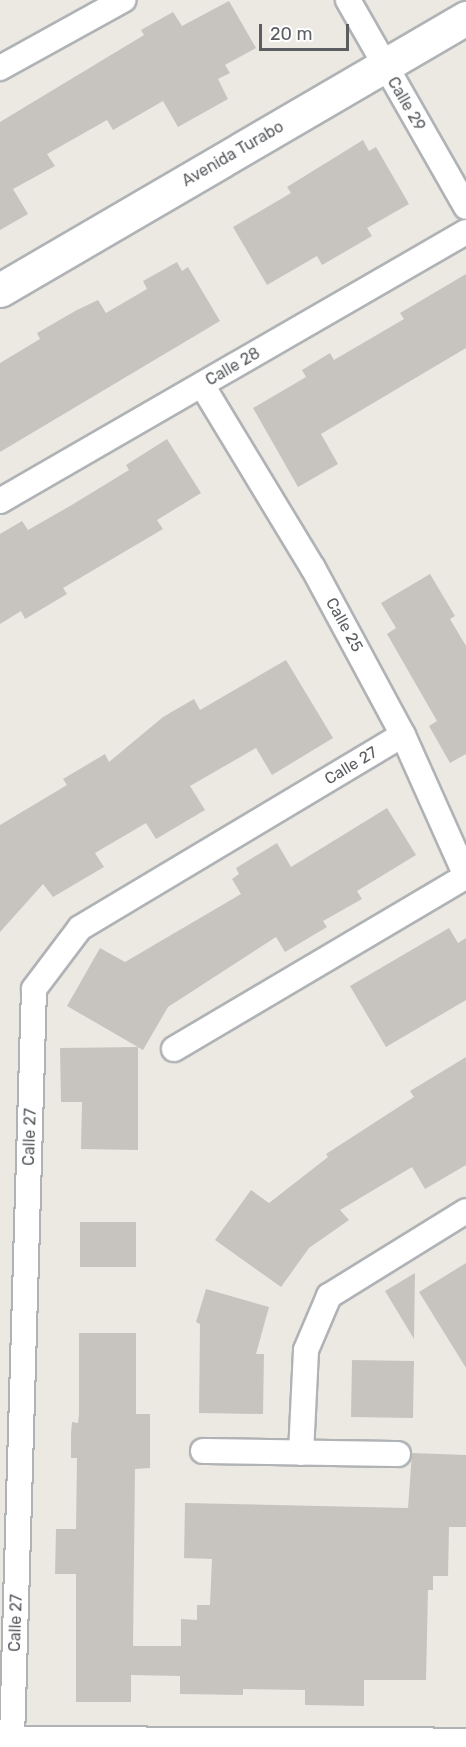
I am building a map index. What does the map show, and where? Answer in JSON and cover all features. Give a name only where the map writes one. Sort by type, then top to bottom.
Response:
[{"type":"street","points":[[0,68],[123,0]]},
{"type":"street","name":"Calle 29","points":[[348,0],[466,207]]},
{"type":"street","name":"Avenida Turabo","points":[[0,290],[466,18]]},
{"type":"street","name":"Calle 28","points":[[0,501],[466,232]]},
{"type":"street","name":"Calle 25","points":[[202,385],[313,568],[403,735],[466,876]]},
{"type":"street","name":"Calle 27","points":[[6,1738],[34,989],[80,928],[403,735]]},
{"type":"street","points":[[174,1049],[466,876]]},
{"type":"street","points":[[301,1452],[306,1350],[329,1296],[466,1211]]},
{"type":"street","points":[[203,1451],[398,1454]]},
{"type":"street","points":[[6,1738],[466,1741]]},
{"type":"building","points":[[229,1],[256,48],[225,65],[230,73],[218,79],[228,99],[178,127],[163,101],[113,130],[107,120],[47,154],[55,166],[13,189],[28,214],[0,230],[0,122],[144,35],[141,30],[173,12],[182,26]]},
{"type":"building","points":[[363,140],[369,151],[376,147],[409,204],[367,228],[372,236],[322,265],[317,256],[267,285],[233,227],[291,193],[287,187]]},
{"type":"building","points":[[177,262],[182,271],[188,267],[220,321],[0,452],[0,363],[40,339],[37,333],[98,300],[106,313],[147,289],[143,281]]},
{"type":"building","points":[[466,274],[466,348],[321,434],[338,464],[298,487],[253,408],[306,377],[302,370],[330,353],[334,360],[404,319],[400,313]]},
{"type":"building","points":[[167,439],[201,493],[157,520],[163,529],[63,588],[67,594],[25,619],[21,611],[0,624],[0,534],[22,521],[28,530],[129,470],[126,465]]},
{"type":"building","points":[[430,574],[455,616],[450,619],[466,646],[466,754],[450,763],[429,726],[437,721],[387,634],[396,628],[381,603]]},
{"type":"building","points":[[286,660],[333,738],[272,775],[256,748],[190,786],[205,810],[156,839],[146,823],[95,853],[104,867],[53,897],[43,884],[0,932],[0,825],[67,785],[63,779],[105,754],[109,762],[163,717],[194,699],[200,710]]},
{"type":"building","points":[[387,808],[416,855],[357,891],[362,899],[323,921],[327,927],[285,952],[276,937],[168,1007],[143,1050],[67,1006],[100,948],[125,962],[241,894],[232,879],[239,874],[236,868],[277,843],[291,867]]},
{"type":"building","points":[[449,928],[458,943],[466,938],[466,1000],[386,1047],[350,986]]},
{"type":"building","points":[[138,1047],[138,1150],[81,1149],[82,1102],[61,1102],[60,1048]]},
{"type":"building","points":[[466,1057],[466,1165],[425,1189],[412,1167],[340,1210],[349,1220],[309,1248],[281,1287],[215,1240],[251,1190],[269,1203],[328,1157],[326,1154],[414,1097],[410,1091]]},
{"type":"building","points":[[80,1222],[136,1222],[136,1267],[80,1267]]},
{"type":"building","points":[[466,1263],[466,1368],[419,1292]]},
{"type":"building","points":[[415,1273],[414,1339],[385,1291]]},
{"type":"building","points":[[206,1289],[269,1307],[256,1354],[264,1354],[263,1414],[199,1413],[200,1324],[196,1322]]},
{"type":"building","points":[[79,1333],[136,1333],[136,1414],[150,1414],[150,1468],[135,1469],[133,1646],[181,1646],[181,1619],[197,1620],[197,1605],[210,1605],[212,1559],[184,1558],[185,1503],[408,1508],[412,1453],[466,1455],[466,1527],[449,1527],[448,1576],[433,1576],[433,1590],[428,1590],[426,1680],[364,1680],[364,1706],[305,1705],[305,1690],[243,1689],[243,1695],[180,1694],[180,1676],[131,1675],[131,1702],[76,1702],[76,1574],[55,1574],[56,1529],[76,1529],[77,1458],[71,1458],[71,1434],[72,1422],[78,1423],[79,1414]]},
{"type":"building","points":[[352,1360],[414,1361],[413,1418],[351,1417]]}]
